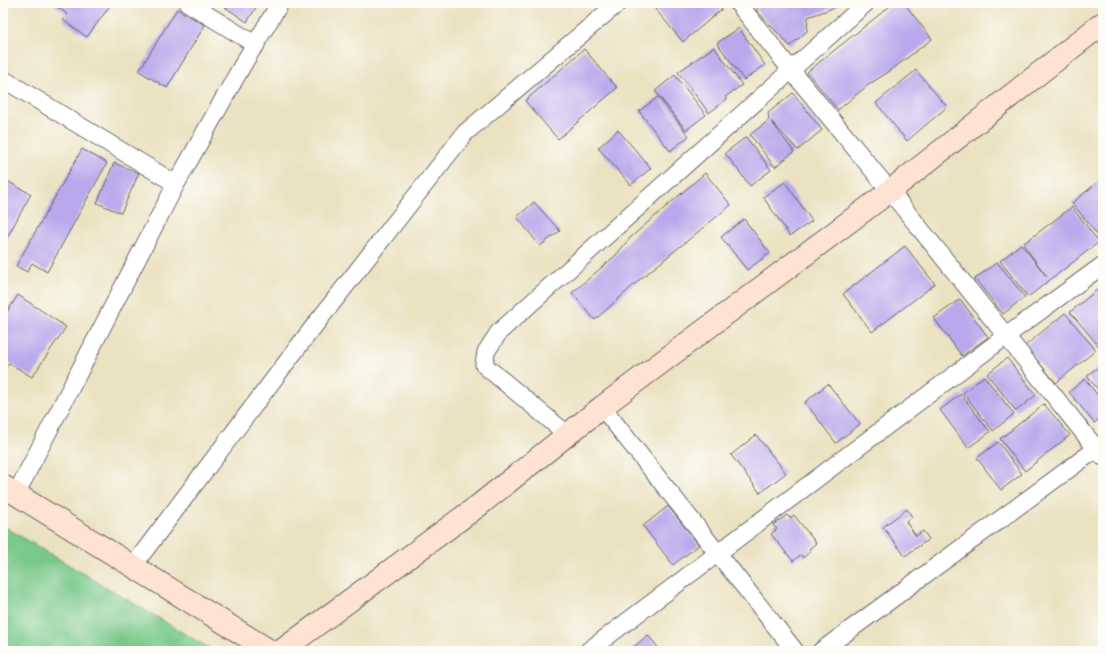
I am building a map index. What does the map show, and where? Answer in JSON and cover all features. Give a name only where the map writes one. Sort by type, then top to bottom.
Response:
[{"type":"street","points":[[188,3],[256,45]]},
{"type":"street","points":[[270,651],[10,490],[176,184],[242,66],[280,3]]},
{"type":"street","points":[[133,566],[304,339],[465,133],[618,3]]},
{"type":"street","points":[[738,3],[1006,336],[1101,450],[821,651]]},
{"type":"street","points":[[568,435],[484,365],[486,352],[499,332],[866,3]]},
{"type":"street","points":[[281,651],[478,506],[602,407],[890,191],[1103,23]]},
{"type":"street","points":[[3,79],[176,184]]},
{"type":"street","points":[[588,651],[1006,336],[1103,265]]},
{"type":"street","points":[[602,407],[795,651]]},
{"type":"green space","points":[[3,526],[10,530],[214,651],[3,651]]},
{"type":"building","points":[[52,3],[112,3],[87,37],[63,20],[67,14]]},
{"type":"building","points":[[219,3],[259,3],[247,22]]},
{"type":"building","points":[[650,3],[716,3],[722,9],[683,42]]},
{"type":"building","points":[[763,3],[840,3],[836,7],[808,17],[807,31],[790,46],[756,10]]},
{"type":"building","points":[[894,3],[904,3],[932,39],[890,71],[868,85],[838,110],[807,72]]},
{"type":"building","points":[[177,9],[205,25],[167,88],[139,71]]},
{"type":"building","points":[[739,28],[765,65],[744,80],[717,43]]},
{"type":"building","points":[[714,47],[742,85],[725,97],[727,99],[709,113],[678,72]]},
{"type":"building","points":[[584,49],[617,88],[558,139],[525,101]]},
{"type":"building","points":[[916,70],[947,107],[907,141],[876,103]]},
{"type":"building","points":[[675,75],[706,115],[686,130],[655,91]]},
{"type":"building","points":[[793,93],[822,130],[798,150],[771,121],[794,152],[775,167],[750,135],[769,120],[768,113]]},
{"type":"building","points":[[658,97],[689,136],[670,151],[639,111]]},
{"type":"building","points":[[618,130],[651,168],[631,185],[598,148]]},
{"type":"building","points":[[746,137],[771,170],[750,186],[725,153]]},
{"type":"building","points":[[82,149],[107,163],[47,272],[32,263],[27,272],[16,266]]},
{"type":"building","points":[[114,163],[139,173],[121,213],[97,203]]},
{"type":"building","points":[[705,173],[731,205],[638,281],[595,320],[572,293],[616,255],[630,238]]},
{"type":"building","points":[[1103,178],[1103,236],[1100,238],[1072,203]]},
{"type":"building","points":[[5,180],[31,194],[3,245],[3,184]]},
{"type":"building","points":[[785,182],[812,221],[790,236],[763,197]]},
{"type":"building","points":[[534,202],[560,231],[540,246],[517,217]]},
{"type":"building","points":[[1072,207],[1099,242],[1028,297],[1000,261],[1021,244],[1047,277],[1023,244]]},
{"type":"building","points":[[744,219],[770,253],[747,270],[721,237]]},
{"type":"building","points":[[905,246],[935,284],[872,332],[843,294]]},
{"type":"building","points":[[997,262],[1025,297],[1003,314],[975,279]]},
{"type":"building","points":[[1103,285],[1103,347],[1101,349],[1070,312]]},
{"type":"building","points":[[18,295],[66,327],[32,377],[9,363],[3,372],[3,318]]},
{"type":"building","points":[[960,299],[988,337],[962,356],[934,318]]},
{"type":"building","points":[[1065,313],[1096,350],[1056,383],[1025,346]]},
{"type":"building","points":[[1007,358],[1036,395],[1016,411],[987,374]]},
{"type":"building","points":[[1103,363],[1103,396],[1087,376]]},
{"type":"building","points":[[984,376],[1014,414],[993,431],[963,393]]},
{"type":"building","points":[[1085,379],[1103,402],[1103,416],[1094,423],[1069,392]]},
{"type":"building","points":[[828,384],[860,424],[836,443],[805,402]]},
{"type":"building","points":[[961,394],[990,432],[968,448],[940,410]]},
{"type":"building","points":[[1044,404],[1070,435],[1025,471],[1000,439]]},
{"type":"building","points":[[756,435],[786,473],[760,493],[731,455]]},
{"type":"building","points":[[998,442],[1022,474],[1001,490],[977,458]]},
{"type":"building","points":[[668,506],[699,545],[673,565],[643,526]]},
{"type":"building","points":[[907,509],[912,517],[906,522],[916,536],[923,531],[929,539],[905,556],[883,527]]},
{"type":"building","points":[[787,515],[790,518],[794,515],[816,543],[809,549],[811,551],[803,558],[801,555],[793,561],[771,534],[777,529],[773,525]]},
{"type":"building","points":[[648,635],[661,651],[629,651]]}]
